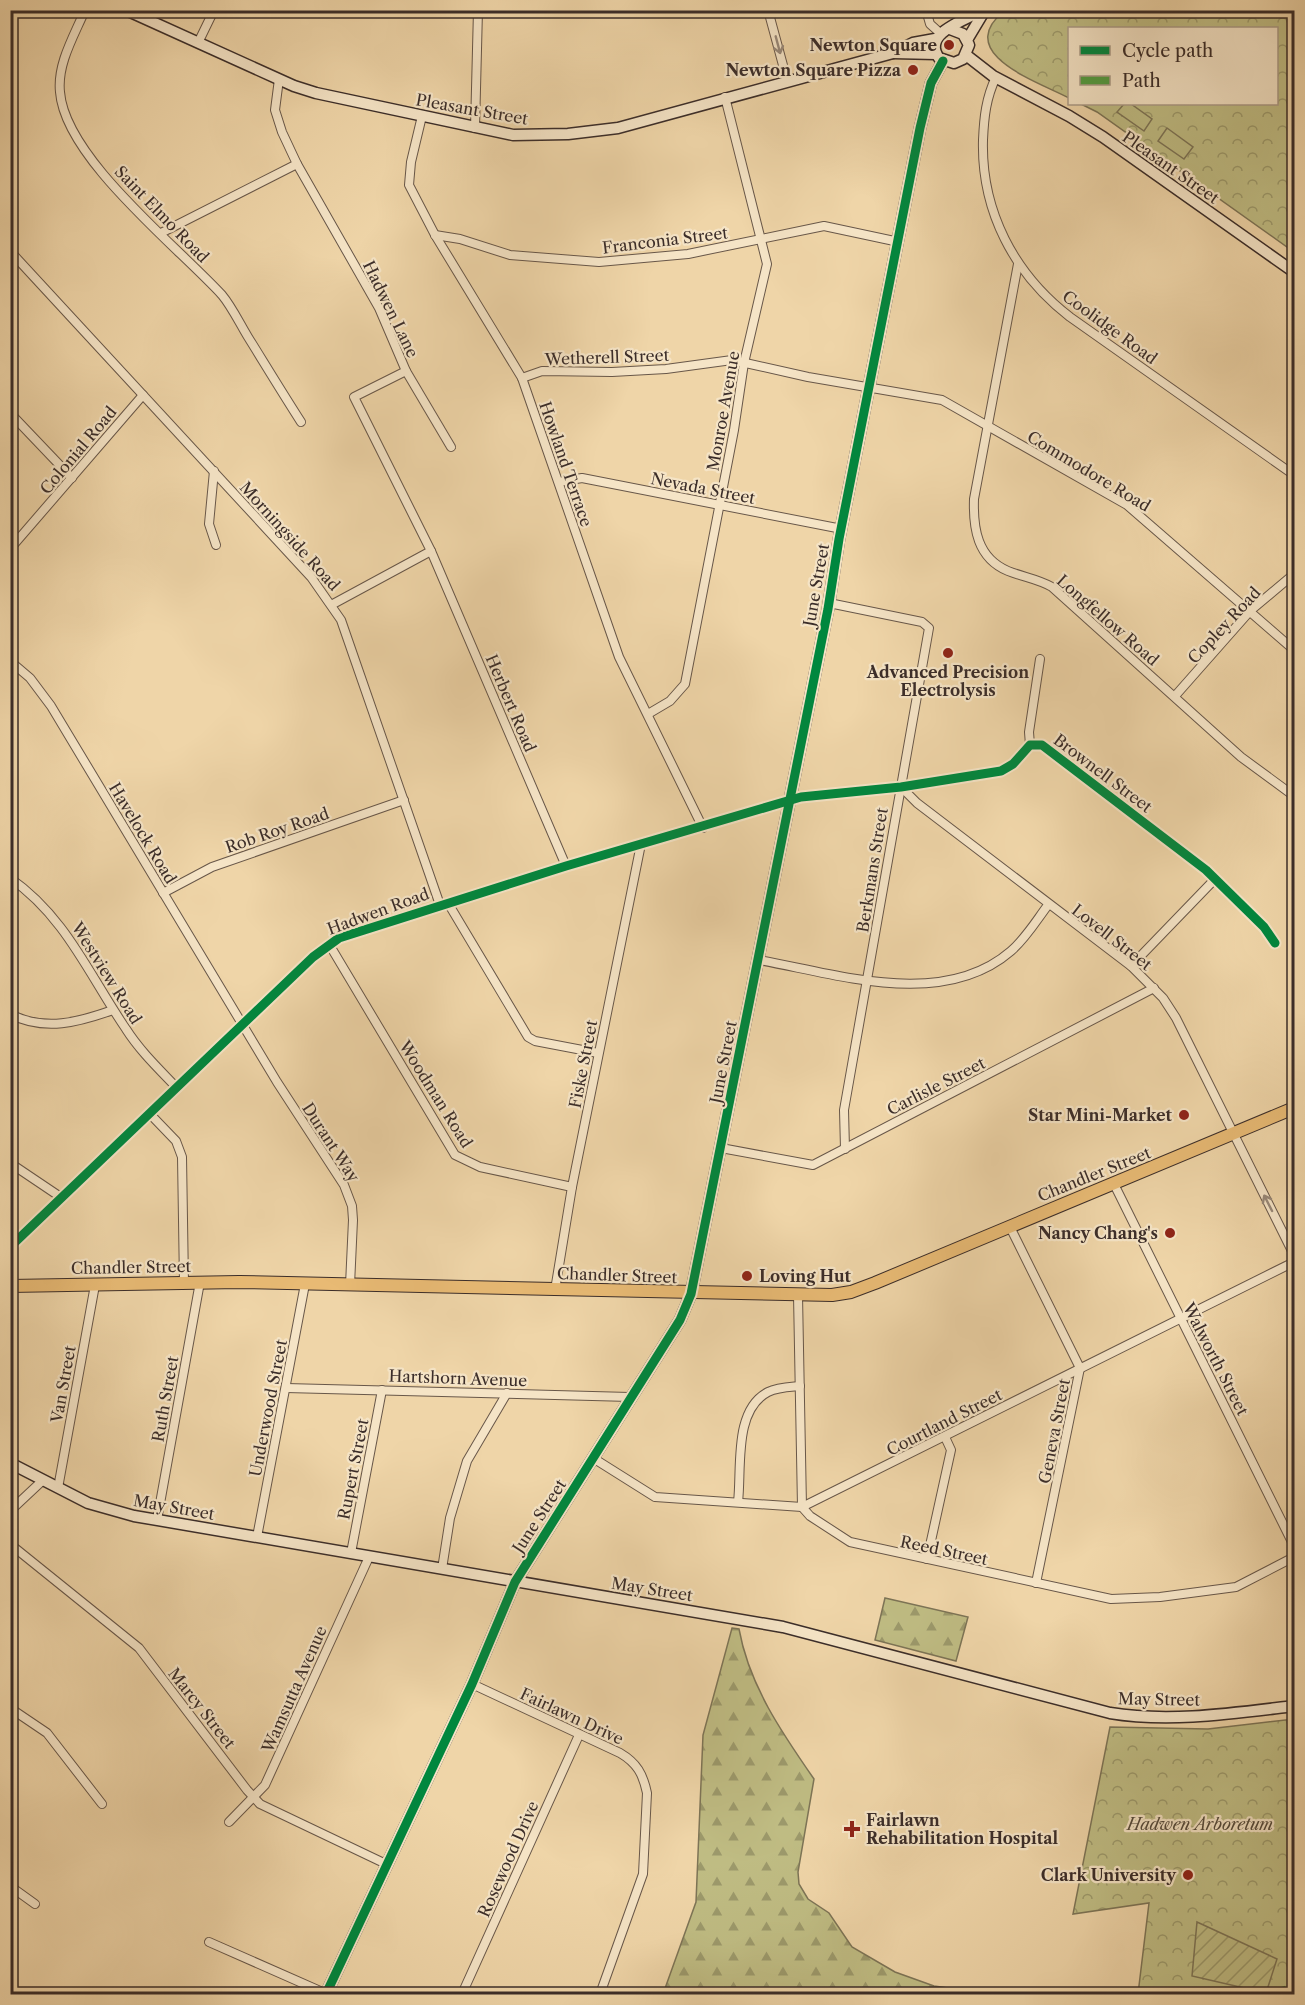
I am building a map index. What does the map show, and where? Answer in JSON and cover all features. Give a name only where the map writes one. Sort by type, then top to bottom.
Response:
[{"type":"main road","name":"Chandler Street","points":[[10,1286],[200,1282],[691,1294],[798,1295],[851,1292],[1294,1108]]},
{"type":"street","name":"Saint Elmo Road","points":[[85,10],[64,59],[60,77],[64,112],[71,131],[86,154],[224,297],[301,422]]},
{"type":"street","name":"Pleasant Street","points":[[126,10],[279,79],[316,93],[513,135],[580,133],[618,128],[787,80],[893,53],[913,43],[942,34],[984,10]]},
{"type":"street","points":[[198,43],[214,10]]},
{"type":"street","points":[[475,128],[478,10]]},
{"type":"street","points":[[768,10],[787,80]]},
{"type":"street","points":[[926,10],[930,24],[942,34],[963,34],[968,40]]},
{"type":"street","points":[[942,34],[940,58],[954,63],[966,54],[968,40],[984,10]]},
{"type":"street","name":"Pleasant Street","points":[[893,53],[940,58]]},
{"type":"street","name":"Pleasant Street","points":[[966,54],[996,77],[1103,137],[1294,272]]},
{"type":"street","name":"June Street","points":[[326,1994],[472,1684],[515,1582],[680,1320],[691,1294],[931,83],[940,58]]},
{"type":"street","name":"Coolidge Road","points":[[996,77],[990,90],[984,117],[983,165],[997,223],[1018,264],[1051,302],[1294,475]]},
{"type":"street","name":"Hadwen Lane","points":[[279,79],[275,110],[297,164],[375,300],[406,370],[354,397],[431,551]]},
{"type":"street","name":"Monroe Avenue","points":[[648,714],[670,701],[685,684],[720,505],[744,363],[767,264],[725,97]]},
{"type":"street","name":"Howland Terrace","points":[[422,116],[411,162],[409,185],[435,235],[522,378],[619,657],[703,828]]},
{"type":"street","points":[[161,233],[297,164]]},
{"type":"street","name":"Franconia Street","points":[[435,235],[460,239],[510,255],[599,262],[688,254],[762,241],[824,226],[899,242]]},
{"type":"street","name":"Morningside Road","points":[[10,251],[214,471],[333,604],[341,620],[404,800],[444,904],[528,1037],[535,1041],[598,1053]]},
{"type":"street","name":"Longfellow Road","points":[[1018,264],[974,499],[975,533],[986,553],[1007,570],[1037,579],[1052,588],[1241,757],[1294,796]]},
{"type":"street","name":"Wetherell Street","points":[[522,378],[542,371],[644,370],[732,360],[871,387]]},
{"type":"street","points":[[406,370],[451,447]]},
{"type":"street","name":"Commodore Road","points":[[871,387],[942,400],[1127,505],[1294,651]]},
{"type":"street","name":"Colonial Road","points":[[10,549],[143,395]]},
{"type":"street","points":[[10,412],[72,478]]},
{"type":"street","points":[[214,471],[209,524],[216,544]]},
{"type":"street","name":"Nevada Street","points":[[559,482],[582,478],[842,529]]},
{"type":"street","points":[[333,604],[431,551]]},
{"type":"street","name":"Herbert Road","points":[[431,551],[566,866]]},
{"type":"street","name":"Copley Road","points":[[1175,696],[1250,611],[1294,574]]},
{"type":"street","name":"Berkmans Street","points":[[829,603],[928,624],[844,1110],[845,1149]]},
{"type":"street","name":"Brownell Street","points":[[790,802],[801,797],[901,787],[1000,771],[1013,764],[1030,745],[1029,732],[1040,659]]},
{"type":"street","name":"Havelock Road","points":[[10,661],[30,678],[51,706],[243,1026]]},
{"type":"street","name":"Brownell Street","points":[[1030,745],[1041,745],[1048,748],[1215,879],[1264,927],[1275,943]]},
{"type":"street","name":"Lovell Street","points":[[901,787],[917,803],[1048,905],[1131,966],[1154,988],[1176,1018],[1294,1255]]},
{"type":"street","name":"Rob Roy Road","points":[[163,892],[212,867],[404,800]]},
{"type":"street","name":"Hadwen Road","points":[[10,1247],[329,944],[444,904],[566,866],[790,802]]},
{"type":"street","name":"Fiske Street","points":[[555,1290],[572,1186],[641,844]]},
{"type":"street","name":"Westview Road","points":[[10,878],[36,898],[64,929],[138,1046],[177,1088]]},
{"type":"street","points":[[1131,966],[1215,879]]},
{"type":"street","points":[[759,960],[868,980],[931,982],[975,972],[1009,952],[1048,905]]},
{"type":"street","name":"Woodman Road","points":[[329,944],[455,1155],[480,1167],[572,1186]]},
{"type":"street","name":"Carlisle Street","points":[[721,1148],[813,1165],[1154,988]]},
{"type":"street","points":[[10,1014],[31,1023],[51,1025],[114,1010]]},
{"type":"street","name":"Durant Way","points":[[243,1026],[349,1194],[353,1220],[350,1285]]},
{"type":"street","points":[[150,1114],[176,1142],[182,1157],[184,1283]]},
{"type":"street","points":[[10,1163],[62,1198]]},
{"type":"street","name":"Walworth Street","points":[[1114,1184],[1294,1546]]},
{"type":"street","name":"Geneva Street","points":[[1010,1227],[1080,1368],[1036,1583]]},
{"type":"street","name":"Courtland Street","points":[[594,1458],[655,1497],[802,1506],[1294,1262]]},
{"type":"street","name":"Ruth Street","points":[[157,1520],[200,1282]]},
{"type":"street","name":"Underwood Street","points":[[257,1537],[305,1284]]},
{"type":"street","name":"Van Street","points":[[58,1488],[95,1285]]},
{"type":"street","points":[[798,1295],[802,1506]]},
{"type":"street","points":[[738,1502],[744,1431],[752,1407],[769,1391],[800,1386]]},
{"type":"street","name":"Hartshorn Avenue","points":[[286,1388],[630,1397]]},
{"type":"street","name":"Rupert Street","points":[[351,1553],[382,1390]]},
{"type":"street","points":[[442,1569],[450,1518],[467,1461],[507,1393]]},
{"type":"street","points":[[927,1559],[951,1450],[945,1437]]},
{"type":"street","name":"May Street","points":[[10,1463],[88,1503],[157,1520],[783,1628],[1086,1709],[1122,1715],[1218,1714],[1294,1706]]},
{"type":"street","points":[[10,1511],[42,1481]]},
{"type":"street","name":"Reed Street","points":[[802,1506],[810,1516],[850,1542],[1111,1599],[1171,1596],[1236,1587],[1294,1557]]},
{"type":"street","name":"Marcy Street","points":[[10,1544],[139,1648],[254,1797],[268,1809],[386,1864]]},
{"type":"street","name":"Wamsutta Avenue","points":[[229,1822],[266,1785],[369,1557]]},
{"type":"street","name":"Fairlawn Drive","points":[[472,1684],[632,1760],[640,1769],[647,1793],[643,1874],[600,1995]]},
{"type":"street","points":[[10,1708],[47,1733],[102,1804]]},
{"type":"street","name":"Rosewood Drive","points":[[462,1995],[579,1735]]},
{"type":"street","points":[[10,1886],[35,1904]]},
{"type":"street","points":[[208,1942],[326,1994]]},
{"type":"green space","points":[[1205,10],[1210,16],[1217,11],[1285,11],[1294,22],[1294,252],[1097,112],[1083,105],[1278,105],[1278,27],[1068,27],[1068,98],[1022,75],[1006,65],[994,53],[988,40],[991,26],[1004,11]]},
{"type":"green space","points":[[1123,105],[1132,105],[1152,119],[1144,131],[1117,112]]},
{"type":"green space","points":[[1167,128],[1193,147],[1184,159],[1158,141]]},
{"type":"green space","points":[[885,1598],[968,1617],[956,1661],[875,1640]]},
{"type":"green space","points":[[732,1628],[739,1629],[750,1670],[768,1708],[814,1779],[798,1872],[799,1884],[808,1899],[829,1913],[852,1947],[895,1972],[934,1986],[990,1994],[663,1994],[696,1902],[703,1735]]},
{"type":"green space","name":"Hadwen Arboretum","points":[[1294,1719],[1294,1994],[1138,1994],[1149,1903],[1073,1914],[1110,1727],[1208,1729]]},
{"type":"green space","points":[[1197,1922],[1277,1959],[1266,1993],[1192,1976]]},
{"type":"marked path","points":[[1272,1994],[1294,1987]]},
{"type":"cycle path","points":[[326,1994],[472,1684],[515,1582],[680,1320],[691,1294],[828,609],[839,539],[920,128],[931,83],[943,61]]},
{"type":"cycle path","points":[[10,1247],[313,957],[339,938],[566,866],[801,797],[901,787],[1001,771],[1013,764],[1030,745],[1042,745],[1206,870],[1264,927],[1275,943]]},
{"type":"place","name":"Newton Square","points":[[949,45]]},
{"type":"place","name":"Newton Square Pizza","points":[[913,70]]},
{"type":"place","name":"Advanced Precision Electrolysis","points":[[948,653]]},
{"type":"place","name":"Star Mini-Market","points":[[1184,1115]]},
{"type":"place","name":"Nancy Chang's","points":[[1170,1233]]},
{"type":"place","name":"Loving Hut","points":[[747,1276]]},
{"type":"place","name":"Fairlawn Rehabilitation Hospital","points":[[852,1829]]},
{"type":"place","name":"Clark University","points":[[1188,1875]]}]
